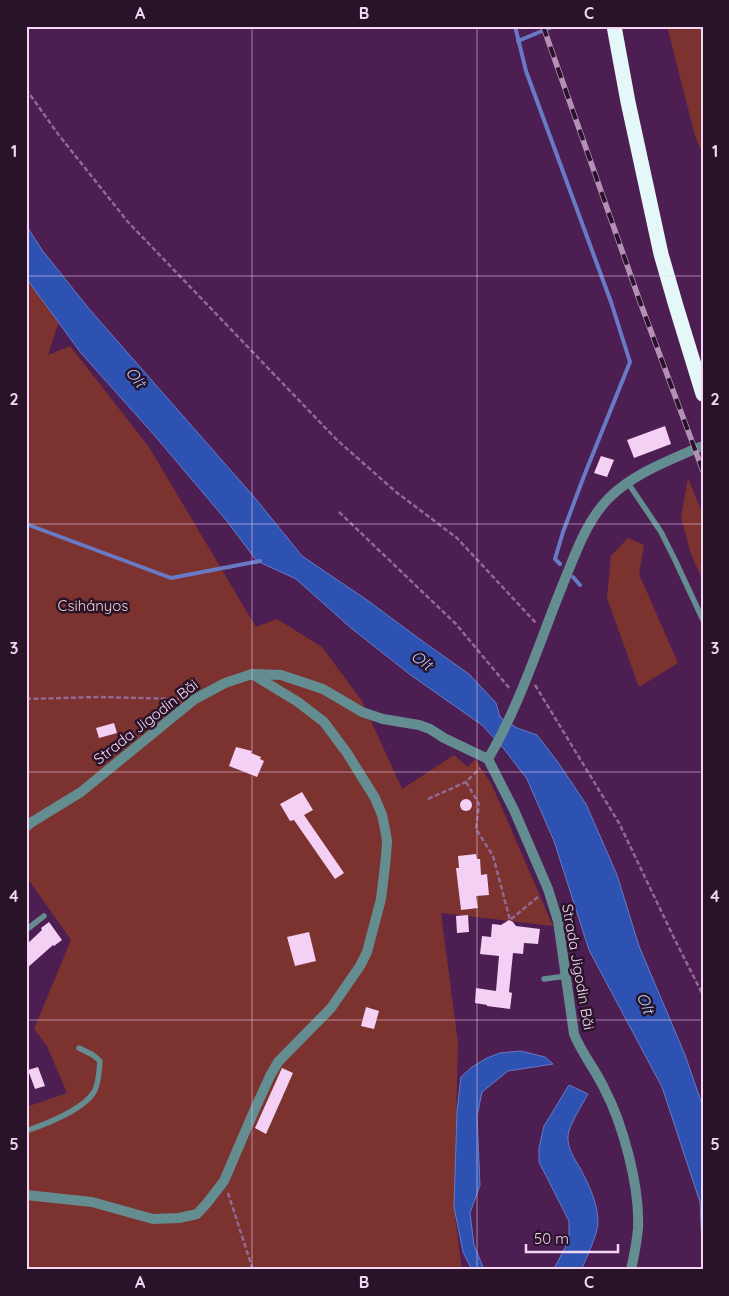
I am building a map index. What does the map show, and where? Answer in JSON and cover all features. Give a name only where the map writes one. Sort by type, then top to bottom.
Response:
[{"type":"highway","points":[[614,26],[628,102],[661,254],[703,394]]},
{"type":"street","points":[[488,759],[528,674],[574,558],[601,507],[628,483],[653,468],[703,446]]},
{"type":"street","points":[[26,1194],[92,1202],[152,1219],[179,1218],[197,1214],[224,1181],[254,1110],[278,1062],[330,1008],[368,952],[381,899],[387,841],[382,815],[375,798],[347,753],[324,722],[298,702],[252,674]]},
{"type":"street","name":"Strada Jigodin Băi","points":[[26,827],[81,792],[195,699],[225,683],[252,674],[281,675],[323,689],[362,712],[383,719],[419,725],[430,729],[444,738],[488,759],[514,810],[548,889],[558,921],[574,1034],[582,1051],[594,1068],[613,1108],[627,1151],[634,1183],[638,1228],[631,1270]]},
{"type":"lane","points":[[628,483],[661,532],[703,620]]},
{"type":"lane","points":[[26,930],[44,916]]},
{"type":"lane","points":[[544,979],[566,976]]},
{"type":"lane","points":[[26,1131],[65,1115],[82,1104],[94,1092],[99,1077],[100,1061],[94,1055],[80,1048]]},
{"type":"path","points":[[26,89],[58,134],[128,222],[337,440],[396,492],[457,538],[544,631]]},
{"type":"path","points":[[339,512],[456,624],[518,697]]},
{"type":"path","points":[[528,674],[619,822],[703,995]]},
{"type":"path","points":[[26,699],[99,697],[195,699]]},
{"type":"path","points":[[428,799],[466,782],[488,759]]},
{"type":"path","points":[[466,782],[479,804],[476,829],[493,856],[510,920],[548,889]]},
{"type":"path","points":[[224,1181],[253,1270]]},
{"type":"green space","points":[[667,26],[703,26],[703,155],[695,136]]},
{"type":"green space","name":"Csihányos","points":[[26,273],[60,318],[48,355],[70,346],[149,447],[256,627],[277,619],[322,647],[362,701],[402,789],[454,755],[468,767],[475,759],[492,785],[553,926],[441,913],[458,1043],[454,1207],[462,1270],[386,1270],[385,1266],[367,1270],[26,1270],[26,1107],[67,1093],[47,1046],[34,1029],[71,940],[26,876]]},
{"type":"green space","points":[[688,478],[703,515],[703,581],[691,554],[681,517]]},
{"type":"green space","points":[[628,538],[644,545],[639,574],[678,663],[639,687],[607,598],[611,556]]},
{"type":"water","name":"Olt","points":[[26,225],[42,250],[90,310],[255,498],[302,556],[367,600],[469,674],[496,703],[500,717],[517,728],[537,735],[586,804],[617,875],[639,946],[685,1055],[703,1107],[703,1270],[700,1202],[662,1087],[589,950],[554,841],[527,779],[504,749],[482,725],[412,676],[351,628],[296,579],[257,561],[226,520],[155,436],[81,353],[26,278]]},
{"type":"water","points":[[521,1051],[545,1057],[553,1064],[508,1071],[482,1092],[477,1116],[480,1185],[470,1213],[474,1245],[485,1270],[472,1270],[463,1252],[454,1207],[457,1111],[461,1077],[472,1067],[487,1058],[500,1053]]},
{"type":"water","points":[[569,1085],[588,1094],[570,1127],[568,1140],[571,1152],[592,1194],[598,1223],[594,1239],[581,1270],[548,1270],[555,1267],[569,1240],[569,1221],[539,1162],[539,1148],[544,1126]]},
{"type":"building","points":[[665,426],[671,444],[634,458],[627,440]]},
{"type":"building","points":[[601,456],[614,460],[607,477],[594,473]]},
{"type":"building","points":[[114,723],[117,733],[99,738],[96,728]]},
{"type":"building","points":[[236,747],[252,751],[251,753],[261,757],[260,759],[264,761],[257,777],[229,766]]},
{"type":"building","points":[[302,792],[313,810],[304,815],[344,873],[335,879],[294,820],[290,821],[280,804]]},
{"type":"building","points":[[468,799],[471,800],[471,810],[464,811],[461,810],[460,803],[461,800]]},
{"type":"building","points":[[476,854],[477,859],[480,859],[481,875],[487,874],[489,895],[476,896],[478,908],[461,910],[456,868],[459,868],[458,856]]},
{"type":"building","points":[[468,915],[469,932],[457,933],[456,916]]},
{"type":"building","points":[[509,920],[516,926],[540,929],[538,944],[524,943],[523,954],[513,953],[509,992],[512,993],[510,1009],[475,1003],[476,988],[496,991],[499,956],[480,954],[482,936],[491,937],[492,924],[501,925]]},
{"type":"building","points":[[49,922],[62,940],[53,945],[26,969],[26,945]]},
{"type":"building","points":[[309,932],[316,961],[295,966],[287,937]]},
{"type":"building","points":[[366,1007],[379,1011],[374,1029],[361,1026]]},
{"type":"building","points":[[38,1067],[45,1086],[35,1089],[28,1070]]},
{"type":"building","points":[[282,1068],[293,1073],[266,1134],[255,1128]]},
{"type":"waterway","points":[[515,26],[526,71],[611,302],[630,362],[563,532],[555,559],[560,564]]},
{"type":"waterway","points":[[518,41],[554,26]]},
{"type":"waterway","points":[[26,524],[171,578],[260,561]]},
{"type":"waterway","points":[[573,577],[580,585]]},
{"type":"railway","points":[[543,26],[639,299],[703,471]]}]
